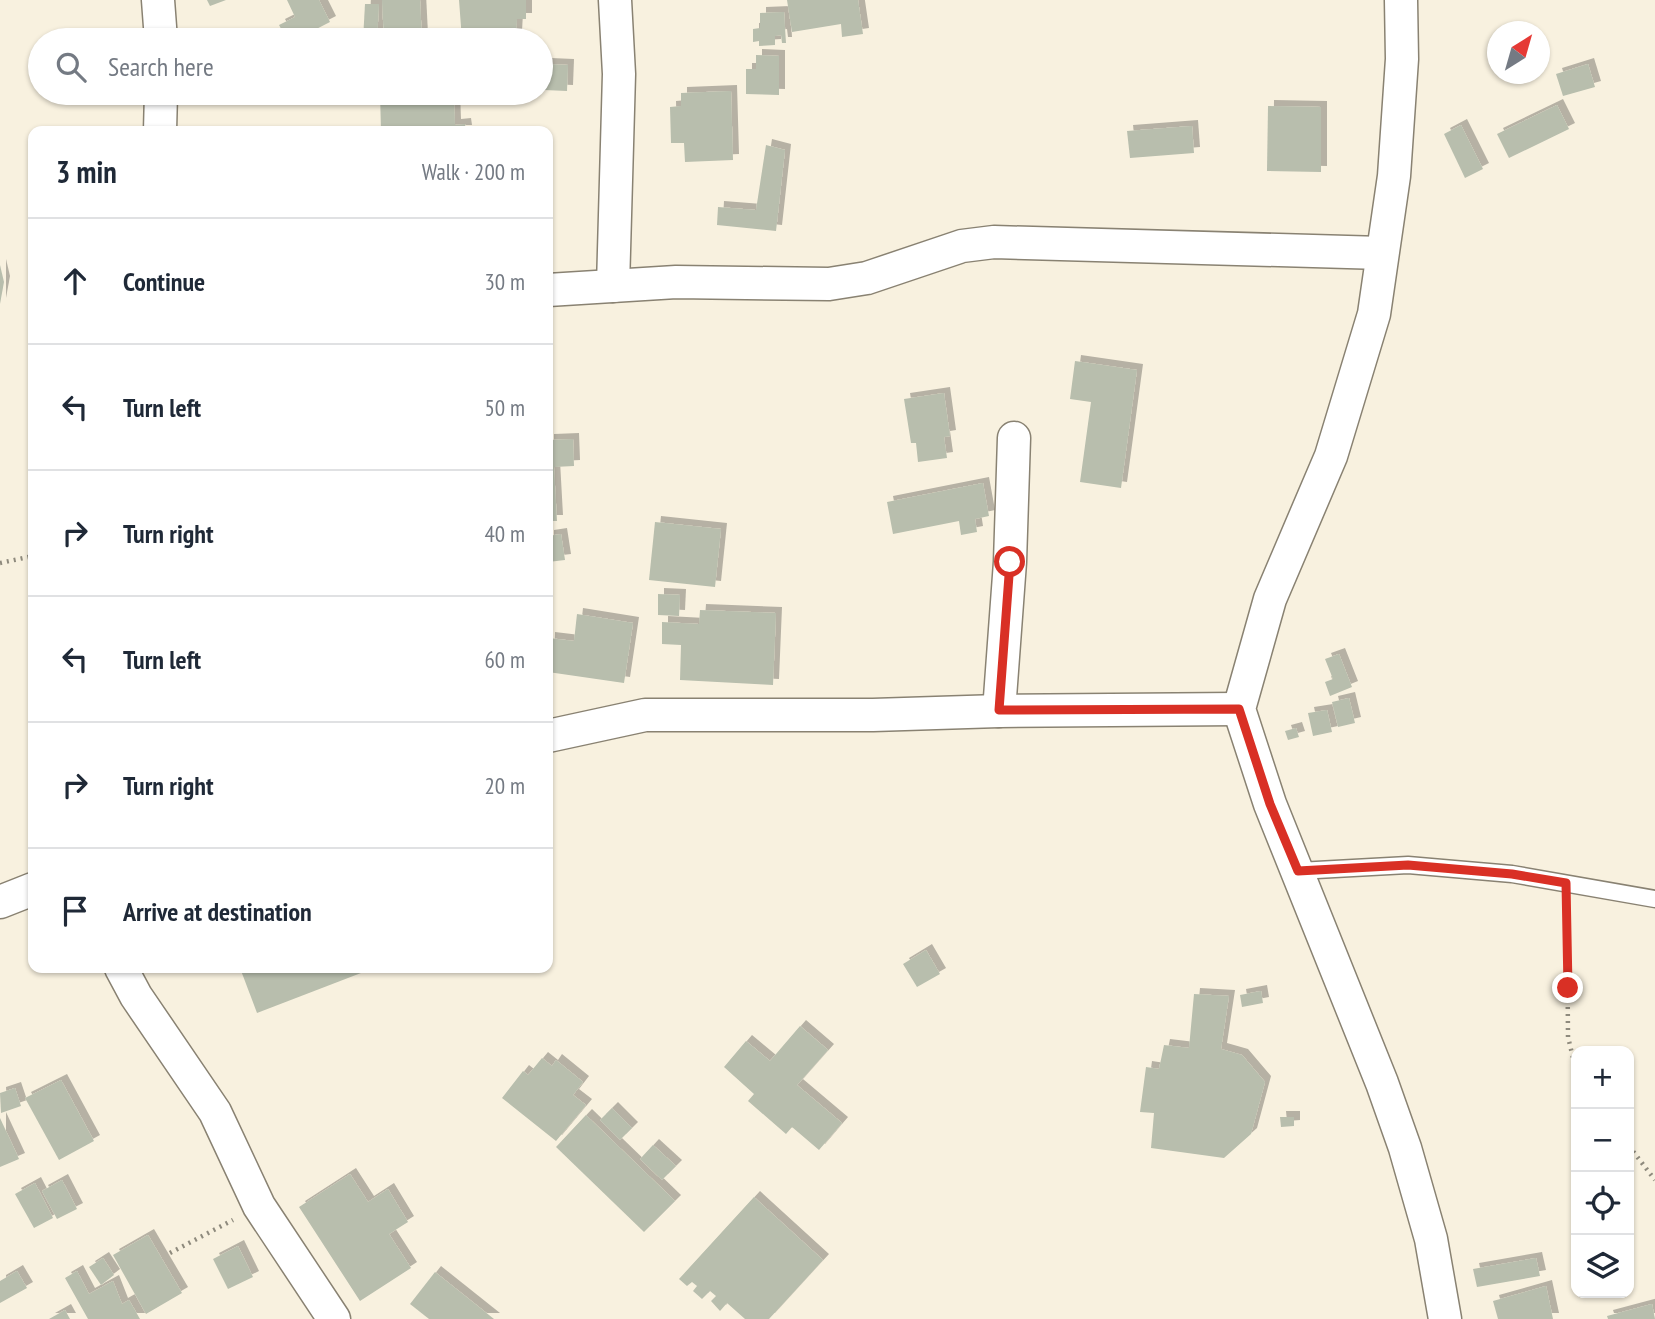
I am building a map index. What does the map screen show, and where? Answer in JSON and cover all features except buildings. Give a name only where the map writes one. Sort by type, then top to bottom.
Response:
[{"type":"street","points":[[159,0],[160,28]]},
{"type":"street","points":[[613,286],[619,74],[615,0]]},
{"type":"street","points":[[1401,0],[1402,59],[1394,176],[1374,314],[1331,456],[1270,599],[1239,709],[1270,804],[1405,1148],[1431,1239],[1446,1319]]},
{"type":"street","points":[[160,126],[161,105]]},
{"type":"street","points":[[553,290],[676,282],[829,284],[867,278],[962,246],[994,242],[1382,253]]},
{"type":"street","points":[[999,710],[1014,438]]},
{"type":"street","points":[[553,735],[645,715],[873,715],[999,710],[1239,709]]},
{"type":"street","points":[[0,901],[28,891]]},
{"type":"street","points":[[124,973],[136,996],[215,1112],[259,1206],[334,1319]]},
{"type":"lane","points":[[1298,871],[1408,865],[1512,874],[1610,888],[1655,898]]},
{"type":"path","points":[[0,563],[28,557]]},
{"type":"path","points":[[1566,883],[1571,1046]]},
{"type":"path","points":[[1634,1153],[1655,1180]]},
{"type":"path","points":[[170,1253],[259,1206]]},
{"type":"route","points":[[1010,562],[1003,621],[999,710],[1239,709],[1248,745],[1298,871],[1408,865],[1512,874],[1566,883],[1568,988]]}]
